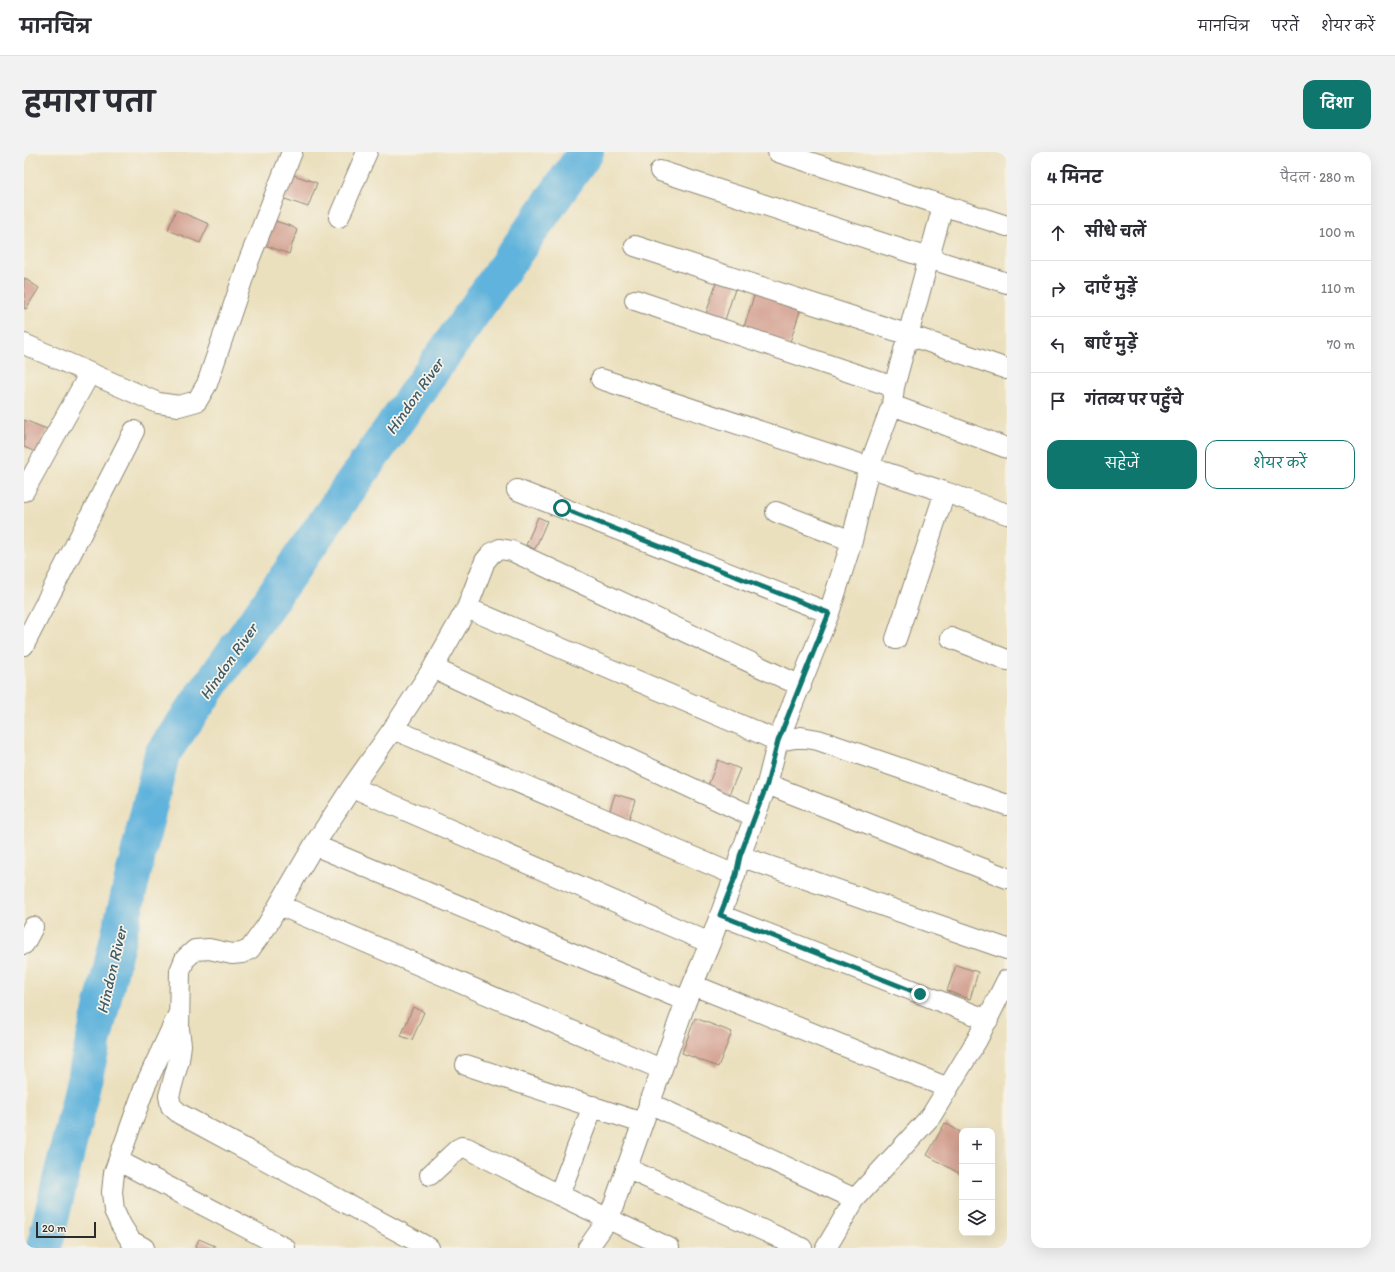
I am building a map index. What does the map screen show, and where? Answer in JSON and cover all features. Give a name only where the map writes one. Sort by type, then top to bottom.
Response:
[{"type":"street","points":[[24,344],[158,403],[179,406],[197,401],[207,384],[249,260],[292,152]]},
{"type":"street","points":[[339,217],[367,152]]},
{"type":"street","points":[[778,152],[1007,226]]},
{"type":"street","points":[[660,171],[1007,283]]},
{"type":"street","points":[[588,1248],[609,1218],[661,1069],[689,993],[710,943],[767,784],[778,741],[829,613],[852,540],[869,467],[893,396],[928,258],[943,206]]},
{"type":"street","points":[[635,246],[909,335],[1007,369]]},
{"type":"street","points":[[635,300],[893,396],[1007,448]]},
{"type":"street","points":[[24,491],[90,374]]},
{"type":"street","points":[[601,379],[945,492],[1007,514]]},
{"type":"street","points":[[24,645],[134,431]]},
{"type":"street","points":[[517,490],[829,613]]},
{"type":"street","points":[[896,639],[945,492]]},
{"type":"street","points":[[776,512],[852,540]]},
{"type":"street","points":[[428,1248],[180,1114],[171,1106],[169,1096],[180,1060],[180,971],[185,959],[195,950],[209,949],[232,954],[242,953],[250,949],[266,927],[314,845],[433,668],[468,608],[485,561],[492,552],[500,549],[512,551],[800,686]]},
{"type":"street","points":[[468,608],[778,741],[800,737],[818,740],[1007,804]]},
{"type":"street","points":[[951,638],[1007,660]]},
{"type":"street","points":[[433,668],[754,817]]},
{"type":"street","points":[[393,729],[738,865],[1007,949]]},
{"type":"street","points":[[767,784],[1007,878]]},
{"type":"street","points":[[352,787],[710,943]]},
{"type":"street","points":[[314,845],[689,993],[948,1088]]},
{"type":"street","points":[[279,905],[661,1069]]},
{"type":"street","points":[[720,915],[988,1020]]},
{"type":"street","points":[[24,944],[33,927]]},
{"type":"street","points":[[826,1248],[855,1199],[930,1116],[988,1020],[1007,980]]},
{"type":"street","points":[[144,1248],[131,1241],[114,1210],[112,1192],[114,1173],[145,1086],[180,1011]]},
{"type":"street","points":[[466,1065],[642,1123]]},
{"type":"street","points":[[649,1103],[855,1199]]},
{"type":"street","points":[[559,1195],[593,1106]]},
{"type":"street","points":[[430,1175],[458,1149],[462,1147],[468,1148],[559,1195],[669,1248]]},
{"type":"street","points":[[119,1161],[284,1248]]},
{"type":"street","points":[[626,1168],[802,1248]]},
{"type":"building","points":[[291,174],[317,183],[308,207],[282,198]]},
{"type":"building","points":[[176,210],[209,224],[200,243],[168,230]]},
{"type":"building","points":[[272,220],[291,226],[297,230],[289,254],[262,244]]},
{"type":"building","points":[[718,277],[737,283],[724,323],[705,317]]},
{"type":"building","points":[[24,278],[39,288],[26,309],[24,308]]},
{"type":"building","points":[[756,290],[802,305],[789,345],[743,330]]},
{"type":"building","points":[[24,420],[47,429],[38,453],[24,447]]},
{"type":"building","points":[[538,517],[547,521],[535,549],[526,545]]},
{"type":"building","points":[[718,760],[740,769],[728,797],[707,788]]},
{"type":"building","points":[[615,794],[635,800],[629,819],[609,813]]},
{"type":"building","points":[[956,965],[978,972],[970,999],[947,991]]},
{"type":"building","points":[[413,1007],[424,1012],[412,1040],[401,1036]]},
{"type":"building","points":[[695,1018],[732,1032],[718,1067],[682,1053]]},
{"type":"building","points":[[945,1123],[959,1131],[959,1173],[927,1155]]},
{"type":"building","points":[[199,1239],[215,1246],[214,1248],[195,1248]]},
{"type":"waterway","name":"Hindon River","points":[[44,1248],[162,754],[586,152]]},
{"type":"route","points":[[562,508],[829,613],[778,741],[767,784],[740,856],[736,875],[720,915],[920,994]]}]
